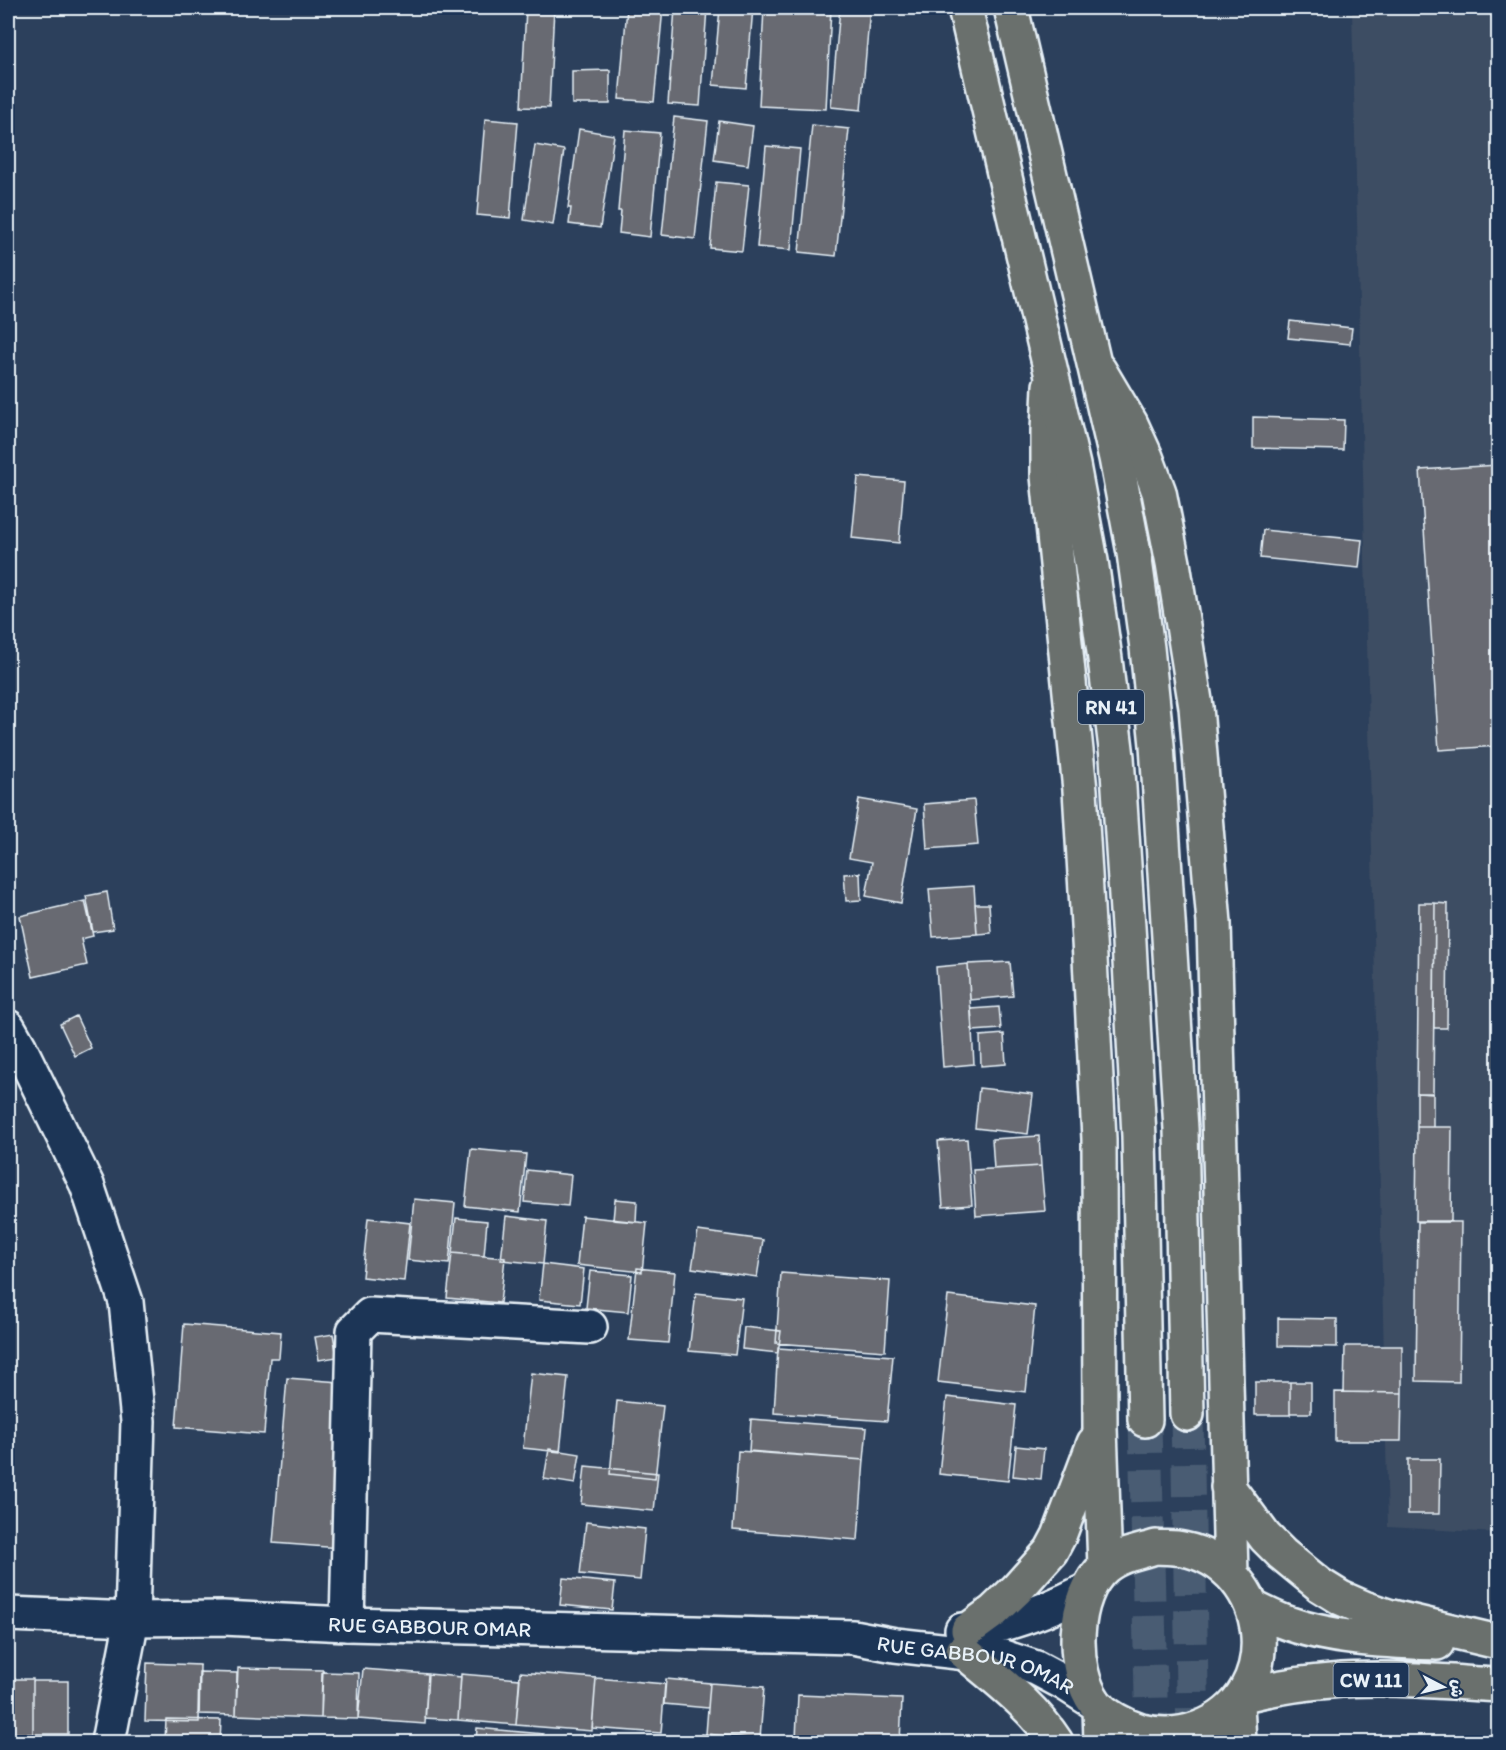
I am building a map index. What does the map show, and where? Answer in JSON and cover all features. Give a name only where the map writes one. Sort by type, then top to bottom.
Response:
[{"type":"main road","name":"RN 41","points":[[965,8],[1073,465],[1091,561],[1105,658],[1117,757],[1129,942],[1139,1136],[1145,1420]]},
{"type":"main road","name":"RN 41","points":[[1011,8],[1096,364],[1116,458],[1134,553],[1147,648],[1157,745],[1181,1129],[1187,1414]]},
{"type":"main road","points":[[1096,364],[1131,424],[1159,492],[1182,615],[1196,707],[1214,923],[1231,1574]]},
{"type":"main road","points":[[1051,368],[1048,476],[1080,789],[1099,1139],[1100,1428],[1096,1579],[1081,1612],[1078,1635],[1079,1659],[1085,1681],[1097,1705],[1101,1743]]},
{"type":"main road","points":[[1056,1743],[1033,1714],[965,1641],[1051,1551],[1059,1536],[1100,1428]]},
{"type":"main road","points":[[1228,1487],[1265,1536],[1282,1554],[1313,1580],[1341,1598],[1388,1616],[1498,1644]]},
{"type":"main road","points":[[1096,1579],[1129,1554],[1156,1547],[1183,1549],[1209,1558],[1231,1574],[1243,1590],[1252,1607],[1259,1643],[1254,1670],[1240,1699],[1214,1723],[1185,1733],[1154,1734],[1125,1726],[1097,1705]]},
{"type":"main road","name":"CW 111","points":[[1252,1607],[1282,1621],[1305,1628],[1360,1638],[1498,1644]]},
{"type":"main road","name":"CW 111","points":[[1240,1699],[1282,1687],[1351,1680],[1498,1685]]},
{"type":"main road","points":[[1239,1743],[1240,1699]]},
{"type":"street","points":[[8,1027],[87,1185],[126,1302],[138,1421],[132,1619],[108,1743]]},
{"type":"street","points":[[347,1624],[354,1331],[370,1315],[590,1327]]},
{"type":"street","name":"RUE GABBOUR OMAR","points":[[8,1614],[132,1619],[223,1618],[347,1624],[853,1637],[895,1645],[965,1641],[999,1624],[1030,1616],[1059,1604],[1096,1579]]},
{"type":"street","name":"RUE GABBOUR OMAR","points":[[965,1641],[1036,1668],[1066,1684],[1097,1705]]},
{"type":"shaded area","points":[[1352,8],[1498,8],[1498,1533],[1388,1527]]},
{"type":"building","points":[[526,8],[554,8],[549,108],[521,107]]},
{"type":"building","points":[[627,8],[663,8],[654,102],[619,99]]},
{"type":"building","points":[[675,8],[707,8],[700,106],[668,104]]},
{"type":"building","points":[[720,8],[753,8],[746,88],[713,85]]},
{"type":"building","points":[[764,8],[831,8],[826,109],[759,106]]},
{"type":"building","points":[[840,8],[870,8],[861,110],[831,107]]},
{"type":"building","points":[[610,70],[610,104],[572,104],[572,71]]},
{"type":"building","points":[[674,117],[708,121],[695,239],[662,235]]},
{"type":"building","points":[[485,119],[518,122],[510,218],[477,215]]},
{"type":"building","points":[[719,121],[753,126],[748,165],[714,160]]},
{"type":"building","points":[[812,125],[849,129],[836,256],[799,252]]},
{"type":"building","points":[[579,129],[614,135],[600,228],[569,224],[571,208],[568,208]]},
{"type":"building","points":[[625,130],[660,133],[650,237],[619,233],[621,211],[618,211]]},
{"type":"building","points":[[535,145],[564,150],[553,225],[524,220]]},
{"type":"building","points":[[766,146],[800,149],[791,250],[757,247]]},
{"type":"building","points":[[716,182],[749,185],[742,251],[710,248]]},
{"type":"building","points":[[1290,321],[1352,328],[1350,344],[1288,338]]},
{"type":"building","points":[[1253,417],[1344,420],[1343,450],[1253,448]]},
{"type":"building","points":[[1498,465],[1498,746],[1439,750],[1420,470]]},
{"type":"building","points":[[858,477],[904,481],[899,543],[852,538]]},
{"type":"building","points":[[1263,530],[1362,540],[1359,568],[1260,558]]},
{"type":"building","points":[[859,799],[917,809],[901,903],[866,896],[872,862],[849,858]]},
{"type":"building","points":[[974,800],[978,845],[927,849],[924,804]]},
{"type":"building","points":[[860,873],[861,900],[846,901],[844,874]]},
{"type":"building","points":[[974,886],[977,934],[933,937],[929,889]]},
{"type":"building","points":[[107,892],[113,929],[93,932],[86,896]]},
{"type":"building","points":[[85,901],[93,936],[81,939],[87,965],[33,977],[20,916]]},
{"type":"building","points":[[1419,903],[1435,903],[1433,1093],[1417,1093]]},
{"type":"building","points":[[1435,903],[1448,904],[1447,1028],[1434,1028]]},
{"type":"building","points":[[975,904],[989,904],[991,933],[977,934]]},
{"type":"building","points":[[1010,962],[1013,996],[970,1000],[968,964]]},
{"type":"building","points":[[968,964],[974,1064],[943,1067],[936,967]]},
{"type":"building","points":[[999,1007],[1001,1029],[973,1031],[971,1009]]},
{"type":"building","points":[[76,1016],[91,1048],[75,1056],[60,1024]]},
{"type":"building","points":[[1004,1034],[1006,1064],[981,1066],[980,1036]]},
{"type":"building","points":[[979,1088],[1033,1094],[1028,1134],[975,1128]]},
{"type":"building","points":[[1417,1093],[1433,1094],[1433,1127],[1417,1127]]},
{"type":"building","points":[[1417,1127],[1452,1127],[1451,1221],[1416,1221]]},
{"type":"building","points":[[1039,1136],[1041,1166],[994,1169],[992,1139]]},
{"type":"building","points":[[967,1139],[972,1205],[943,1207],[938,1141]]},
{"type":"building","points":[[471,1149],[526,1154],[520,1212],[465,1206]]},
{"type":"building","points":[[1041,1166],[1045,1211],[976,1216],[973,1170]]},
{"type":"building","points":[[527,1170],[571,1175],[568,1206],[524,1202]]},
{"type":"building","points":[[414,1199],[455,1203],[449,1264],[408,1260]]},
{"type":"building","points":[[615,1199],[637,1201],[636,1222],[613,1220]]},
{"type":"building","points":[[506,1216],[547,1221],[543,1264],[501,1260]]},
{"type":"building","points":[[582,1216],[647,1223],[642,1272],[577,1265]]},
{"type":"building","points":[[368,1218],[410,1223],[404,1281],[362,1277]]},
{"type":"building","points":[[456,1218],[487,1221],[484,1256],[452,1253]]},
{"type":"building","points":[[1418,1222],[1461,1222],[1459,1382],[1416,1381]]},
{"type":"building","points":[[698,1231],[763,1240],[757,1277],[692,1268]]},
{"type":"building","points":[[452,1253],[505,1258],[500,1303],[447,1298]]},
{"type":"building","points":[[543,1264],[584,1269],[580,1304],[539,1300]]},
{"type":"building","points":[[637,1268],[675,1272],[668,1343],[629,1340]]},
{"type":"building","points":[[590,1271],[632,1275],[628,1312],[586,1308]]},
{"type":"building","points":[[781,1273],[890,1281],[885,1351],[776,1343]]},
{"type":"building","points":[[696,1293],[742,1298],[735,1355],[689,1351]]},
{"type":"building","points":[[948,1296],[1035,1306],[1026,1392],[938,1382]]},
{"type":"building","points":[[1278,1318],[1337,1319],[1337,1347],[1278,1346]]},
{"type":"building","points":[[184,1324],[281,1332],[279,1358],[270,1358],[264,1434],[176,1427]]},
{"type":"building","points":[[744,1327],[781,1331],[778,1353],[742,1349]]},
{"type":"building","points":[[333,1334],[337,1357],[319,1360],[315,1337]]},
{"type":"building","points":[[1345,1346],[1402,1346],[1402,1393],[1344,1392]]},
{"type":"building","points":[[778,1348],[893,1356],[887,1421],[774,1413]]},
{"type":"building","points":[[531,1373],[568,1377],[560,1452],[523,1448]]},
{"type":"building","points":[[287,1378],[353,1383],[340,1548],[273,1543]]},
{"type":"building","points":[[1255,1382],[1290,1382],[1290,1415],[1255,1415]]},
{"type":"building","points":[[1290,1382],[1311,1382],[1311,1413],[1290,1413]]},
{"type":"building","points":[[1335,1392],[1402,1393],[1401,1441],[1335,1441]]},
{"type":"building","points":[[947,1397],[1016,1405],[1008,1481],[939,1474]]},
{"type":"building","points":[[617,1401],[663,1406],[655,1479],[610,1474]]},
{"type":"building","points":[[751,1419],[867,1428],[864,1460],[749,1451]]},
{"type":"building","points":[[1016,1446],[1044,1449],[1041,1479],[1013,1476]]},
{"type":"building","points":[[549,1449],[580,1454],[575,1484],[544,1479]]},
{"type":"building","points":[[738,1451],[864,1460],[858,1540],[733,1530]]},
{"type":"building","points":[[1408,1459],[1440,1459],[1439,1514],[1408,1514]]},
{"type":"building","points":[[585,1466],[658,1473],[654,1511],[581,1504]]},
{"type":"building","points":[[586,1522],[645,1529],[640,1580],[580,1574]]},
{"type":"building","points":[[563,1578],[615,1583],[612,1610],[560,1605]]},
{"type":"building","points":[[147,1663],[200,1665],[199,1722],[145,1721]]},
{"type":"building","points":[[238,1668],[323,1670],[321,1718],[236,1715]]},
{"type":"building","points":[[363,1669],[428,1674],[425,1724],[358,1719]]},
{"type":"building","points":[[199,1672],[237,1673],[236,1715],[198,1714]]},
{"type":"building","points":[[322,1672],[359,1673],[358,1719],[321,1718]]},
{"type":"building","points":[[520,1672],[596,1678],[592,1731],[516,1725]]},
{"type":"building","points":[[428,1674],[461,1677],[458,1720],[425,1718]]},
{"type":"building","points":[[461,1674],[520,1679],[516,1725],[458,1720]]},
{"type":"building","points":[[596,1678],[665,1684],[661,1733],[592,1728]]},
{"type":"building","points":[[8,1679],[33,1679],[33,1734],[8,1733]]},
{"type":"building","points":[[666,1679],[710,1683],[708,1708],[664,1704]]},
{"type":"building","points":[[33,1681],[68,1681],[68,1734],[33,1734]]},
{"type":"building","points":[[710,1683],[764,1687],[760,1739],[706,1734]]},
{"type":"building","points":[[798,1695],[902,1699],[900,1742],[796,1739]]},
{"type":"building","points":[[166,1719],[221,1720],[220,1742],[165,1742]]},
{"type":"building","points":[[477,1728],[543,1734],[542,1742],[476,1742]]},
{"type":"building","points":[[701,1734],[760,1739],[759,1742],[700,1742]]},
{"type":"building","points":[[244,1735],[266,1737],[265,1742],[243,1742]]},
{"type":"building","points":[[272,1736],[289,1738],[289,1742],[271,1742]]},
{"type":"tunnel","points":[[1187,1414],[1193,1742]]},
{"type":"tunnel","points":[[1145,1420],[1152,1742]]}]
